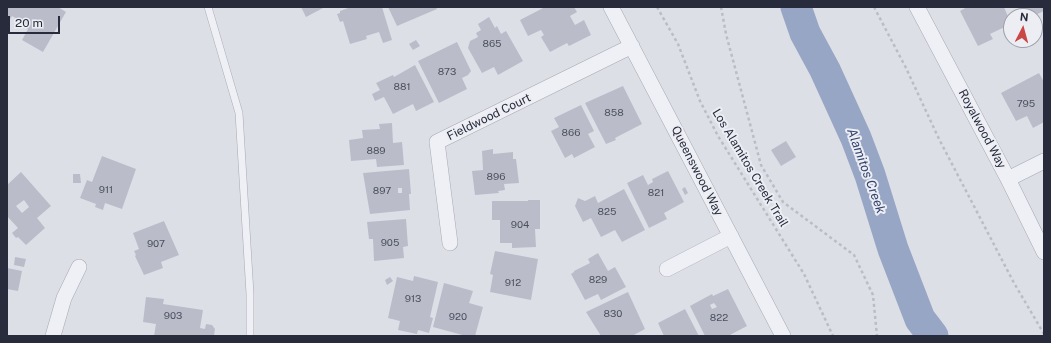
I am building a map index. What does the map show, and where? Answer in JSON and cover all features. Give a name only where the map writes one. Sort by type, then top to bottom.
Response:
[{"type":"street","name":"Queenswood Way","points":[[611,7],[783,336]]},
{"type":"street","name":"Royalwood Way","points":[[917,7],[1008,179],[1044,252]]},
{"type":"street","name":"Fieldwood Court","points":[[450,243],[437,142],[632,46]]},
{"type":"street","points":[[1008,179],[1044,161]]},
{"type":"street","points":[[667,269],[731,236]]},
{"type":"street","points":[[53,336],[64,298],[79,267]]},
{"type":"lane","points":[[208,7],[239,113],[250,294],[250,336]]},
{"type":"path","name":"Los Alamitos Creek Trail","points":[[657,7],[678,44],[700,102],[718,136],[804,274],[833,336]]},
{"type":"path","points":[[721,7],[726,34],[761,165],[783,202],[854,256],[873,295],[877,336]]},
{"type":"path","points":[[874,7],[906,68],[939,139],[1014,283],[1044,334]]},
{"type":"building","points":[[7,7],[58,7],[66,12],[43,52],[22,40],[28,29],[24,27],[26,24],[12,16],[7,24]]},
{"type":"building","points":[[301,7],[325,7],[306,17]]},
{"type":"building","points":[[351,7],[382,7],[392,40],[383,43],[379,32],[366,36],[367,39],[350,44],[343,21],[340,22],[337,14],[340,13],[340,11]]},
{"type":"building","points":[[388,7],[436,7],[437,9],[397,26]]},
{"type":"building","points":[[545,7],[574,7],[577,12],[570,16],[575,25],[584,20],[591,35],[569,46],[567,43],[550,52],[541,37],[544,35],[541,30],[528,36],[520,20]]},
{"type":"building","points":[[967,7],[1004,7],[1003,28],[990,34],[993,39],[978,46],[960,11]]},
{"type":"building","points":[[1044,7],[1044,11],[1043,8],[1021,8]]},
{"type":"building","points":[[489,17],[495,28],[497,26],[501,34],[506,31],[523,61],[498,75],[494,67],[482,73],[468,48],[470,41],[478,37],[476,33],[481,30],[478,24]]},
{"type":"building","points":[[416,40],[420,46],[413,50],[409,44]]},
{"type":"building","points":[[457,42],[471,71],[468,75],[462,78],[467,89],[439,103],[418,61]]},
{"type":"building","points":[[415,65],[434,102],[416,111],[413,104],[393,114],[384,97],[375,101],[372,94],[380,90],[376,83],[393,75],[394,77]]},
{"type":"building","points":[[1039,73],[1044,82],[1044,122],[1033,128],[1027,116],[1016,121],[1001,93]]},
{"type":"building","points":[[623,86],[642,124],[615,138],[616,140],[606,144],[585,103]]},
{"type":"building","points":[[581,105],[594,131],[588,134],[595,147],[574,158],[572,154],[565,158],[551,131],[559,127],[554,118]]},
{"type":"building","points":[[392,123],[393,143],[402,142],[404,165],[377,167],[376,159],[351,161],[349,140],[363,138],[362,130],[380,129],[379,124]]},
{"type":"building","points":[[786,141],[796,157],[781,166],[771,150]]},
{"type":"building","points":[[493,149],[493,154],[513,152],[513,159],[516,159],[519,183],[504,184],[505,190],[498,191],[499,193],[475,195],[472,171],[483,170],[482,151]]},
{"type":"building","points":[[102,156],[136,169],[122,209],[105,203],[103,210],[95,207],[96,204],[80,198],[87,180],[92,182]]},
{"type":"building","points":[[409,169],[411,194],[409,194],[410,210],[370,214],[363,173]],"holes":[[[398,188],[402,188],[402,193],[398,193]]]},
{"type":"building","points":[[668,171],[684,202],[664,213],[667,219],[649,228],[627,183],[643,175],[648,185],[653,182],[652,179]]},
{"type":"building","points":[[21,172],[51,206],[37,218],[45,228],[26,245],[12,233],[18,228],[7,216],[7,185]],"holes":[[[24,200],[29,207],[22,213],[16,206]]]},
{"type":"building","points":[[73,174],[80,174],[81,183],[73,183]]},
{"type":"building","points":[[685,187],[688,193],[685,195],[682,189]]},
{"type":"building","points":[[624,189],[645,230],[622,242],[615,230],[601,237],[591,218],[583,222],[575,206],[578,198],[585,201],[595,196],[598,203]]},
{"type":"building","points":[[540,200],[540,229],[535,229],[536,247],[512,248],[512,243],[500,243],[500,220],[492,220],[492,201]]},
{"type":"building","points":[[406,219],[408,246],[403,247],[404,258],[374,261],[373,239],[369,239],[367,222]]},
{"type":"building","points":[[164,221],[179,255],[161,262],[163,268],[144,275],[135,256],[134,251],[139,249],[133,233]]},
{"type":"building","points":[[495,251],[538,259],[531,300],[490,292],[493,275],[490,274]]},
{"type":"building","points":[[598,253],[608,271],[615,267],[626,287],[601,300],[598,294],[585,300],[571,274],[590,263],[588,259]]},
{"type":"building","points":[[15,257],[26,259],[24,267],[14,265]]},
{"type":"building","points":[[7,268],[22,271],[18,291],[7,289]]},
{"type":"building","points":[[414,276],[438,282],[430,317],[433,318],[429,333],[418,330],[417,334],[398,330],[400,321],[388,318],[397,277],[413,281]]},
{"type":"building","points":[[390,277],[393,281],[387,285],[385,280]]},
{"type":"building","points":[[444,283],[473,291],[469,303],[483,307],[475,336],[466,336],[433,327]]},
{"type":"building","points":[[728,289],[747,326],[728,336],[705,336],[690,306],[712,294],[713,296]],"holes":[[[714,303],[717,307],[712,309],[710,305]]]},
{"type":"building","points":[[628,292],[645,329],[632,336],[601,336],[586,312]]},
{"type":"building","points":[[146,297],[164,299],[163,304],[203,310],[200,328],[205,329],[206,324],[212,325],[215,329],[214,335],[154,336],[156,324],[143,322]]},
{"type":"building","points":[[685,309],[699,336],[664,336],[658,323]]},
{"type":"waterway","name":"Alamitos Creek","points":[[796,7],[805,33],[825,70],[856,138],[870,175],[893,249],[920,319],[933,336]]}]
